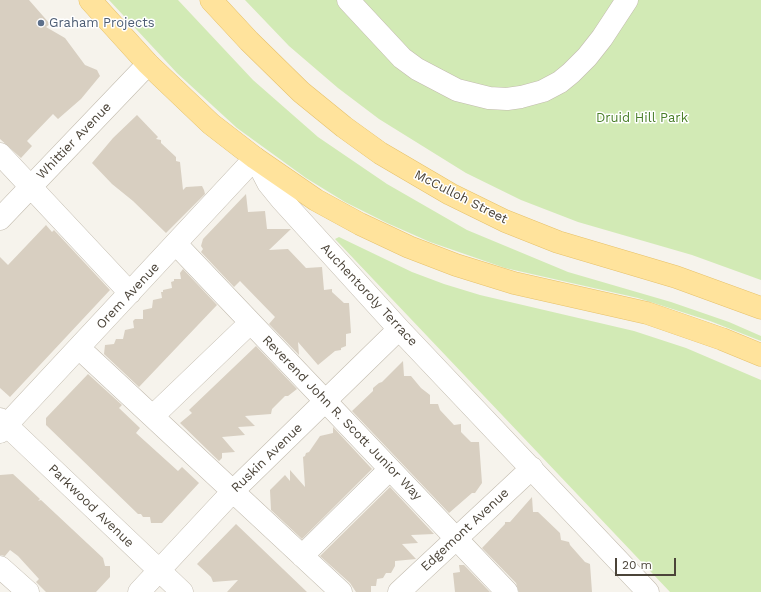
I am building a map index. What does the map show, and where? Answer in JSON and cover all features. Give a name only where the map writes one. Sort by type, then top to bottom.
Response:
[{"type":"main road","name":"Auchentoroly Terrace","points":[[90,0],[148,64],[211,124],[255,158]]},
{"type":"main road","name":"McCulloh Street","points":[[211,0],[249,41],[296,87],[338,122],[380,153],[450,194],[505,221],[558,242],[705,286],[761,308]]},
{"type":"main road","points":[[255,158],[316,200],[367,227],[429,255],[514,283],[647,313],[722,339],[761,355]]},
{"type":"street","points":[[348,0],[402,58],[416,69],[457,90],[482,97],[507,99],[543,91],[571,73],[602,38],[627,0]]},
{"type":"street","name":"Whittier Avenue","points":[[0,219],[148,64]]},
{"type":"street","points":[[0,154],[130,293]]},
{"type":"street","name":"Orem Avenue","points":[[2,426],[80,348],[255,158]]},
{"type":"street","name":"Auchentoroly Terrace","points":[[255,158],[268,183],[281,199],[399,329],[648,592]]},
{"type":"street","name":"Reverend John R. Scott Junior Way","points":[[176,244],[507,592]]},
{"type":"street","points":[[152,416],[250,322]]},
{"type":"street","name":"Ruskin Avenue","points":[[139,592],[233,491],[399,329]]},
{"type":"street","points":[[80,348],[341,592]]},
{"type":"street","name":"Parkwood Avenue","points":[[2,426],[182,592]]},
{"type":"street","name":"Edgemont Avenue","points":[[399,592],[532,468]]},
{"type":"street","points":[[302,556],[390,469]]},
{"type":"street","points":[[3,576],[28,592]]},
{"type":"green space","points":[[109,0],[178,0],[253,80],[318,137],[387,184],[467,230],[568,272],[671,302],[729,322],[761,336],[761,341],[710,321],[638,298],[505,268],[430,242],[345,202],[306,178],[237,128],[177,73]]},
{"type":"green space","name":"Druid Hill Park","points":[[245,0],[761,0],[761,280],[692,255],[578,222],[521,200],[466,173],[379,119],[338,88],[289,46]]},
{"type":"green space","points":[[339,237],[412,272],[444,284],[480,295],[634,331],[686,348],[761,380],[761,592],[670,592],[335,239]]},
{"type":"building","points":[[0,0],[29,0],[50,24],[46,27],[65,38],[85,65],[97,70],[100,76],[81,99],[58,119],[53,114],[27,141],[32,146],[21,158],[0,139]]},
{"type":"building","points":[[137,115],[158,137],[156,139],[161,140],[161,143],[176,157],[176,161],[180,162],[183,190],[186,187],[202,186],[205,194],[166,233],[133,201],[112,184],[92,163],[113,138]]},
{"type":"building","points":[[246,194],[248,212],[265,211],[267,229],[291,229],[269,250],[288,249],[306,268],[322,267],[324,290],[332,289],[332,292],[344,303],[349,303],[351,333],[346,334],[346,346],[341,348],[341,350],[335,351],[318,365],[298,342],[299,355],[269,324],[275,317],[240,281],[234,287],[201,252],[203,249],[201,246],[203,239]]},
{"type":"building","points":[[46,225],[52,232],[54,230],[110,290],[10,397],[0,388],[0,257],[8,265]]},
{"type":"building","points":[[183,269],[217,305],[139,387],[104,354],[105,345],[114,344],[116,339],[123,339],[125,330],[134,328],[133,321],[135,319],[143,319],[143,310],[152,308],[153,300],[162,298],[161,292],[163,292],[163,290],[172,288],[171,282],[174,281],[174,279],[181,279],[180,273]]},
{"type":"building","points":[[256,346],[297,389],[288,396],[285,396],[272,409],[271,414],[245,416],[255,426],[238,427],[245,435],[222,437],[235,452],[222,453],[222,458],[219,461],[180,423],[192,413],[189,410]]},
{"type":"building","points":[[403,361],[404,376],[411,376],[421,388],[430,395],[430,404],[438,404],[440,410],[454,425],[461,424],[461,432],[471,442],[479,442],[482,483],[475,493],[472,493],[449,513],[352,411],[373,391],[373,388],[382,382]]},
{"type":"building","points":[[88,374],[122,405],[119,408],[140,428],[136,433],[178,471],[182,467],[199,483],[162,523],[151,523],[150,517],[143,517],[141,514],[138,514],[46,425],[46,418]]},
{"type":"building","points":[[333,427],[372,469],[302,539],[271,510],[270,490],[285,475],[290,481],[290,470],[305,487],[303,457],[309,452],[320,436],[333,433]]},
{"type":"building","points":[[13,474],[40,499],[38,501],[41,500],[103,558],[105,566],[110,566],[110,577],[96,592],[46,592],[36,582],[39,579],[18,556],[10,550],[5,556],[0,555],[0,475]]},
{"type":"building","points":[[390,487],[434,534],[411,535],[418,543],[402,544],[416,559],[395,561],[395,566],[391,573],[386,573],[383,578],[377,579],[376,586],[371,586],[371,592],[356,592],[350,583],[320,556]]},
{"type":"building","points":[[532,497],[533,512],[538,512],[560,533],[561,540],[569,542],[585,562],[590,564],[592,592],[519,592],[516,583],[482,548],[505,524],[505,522],[510,522]]},
{"type":"building","points":[[236,524],[307,592],[227,592],[238,580],[213,582],[211,577],[197,564]]},
{"type":"building","points":[[459,565],[464,565],[490,592],[455,592],[453,573],[460,572]]},
{"type":"place","name":"Graham Projects","points":[[41,23]]}]
